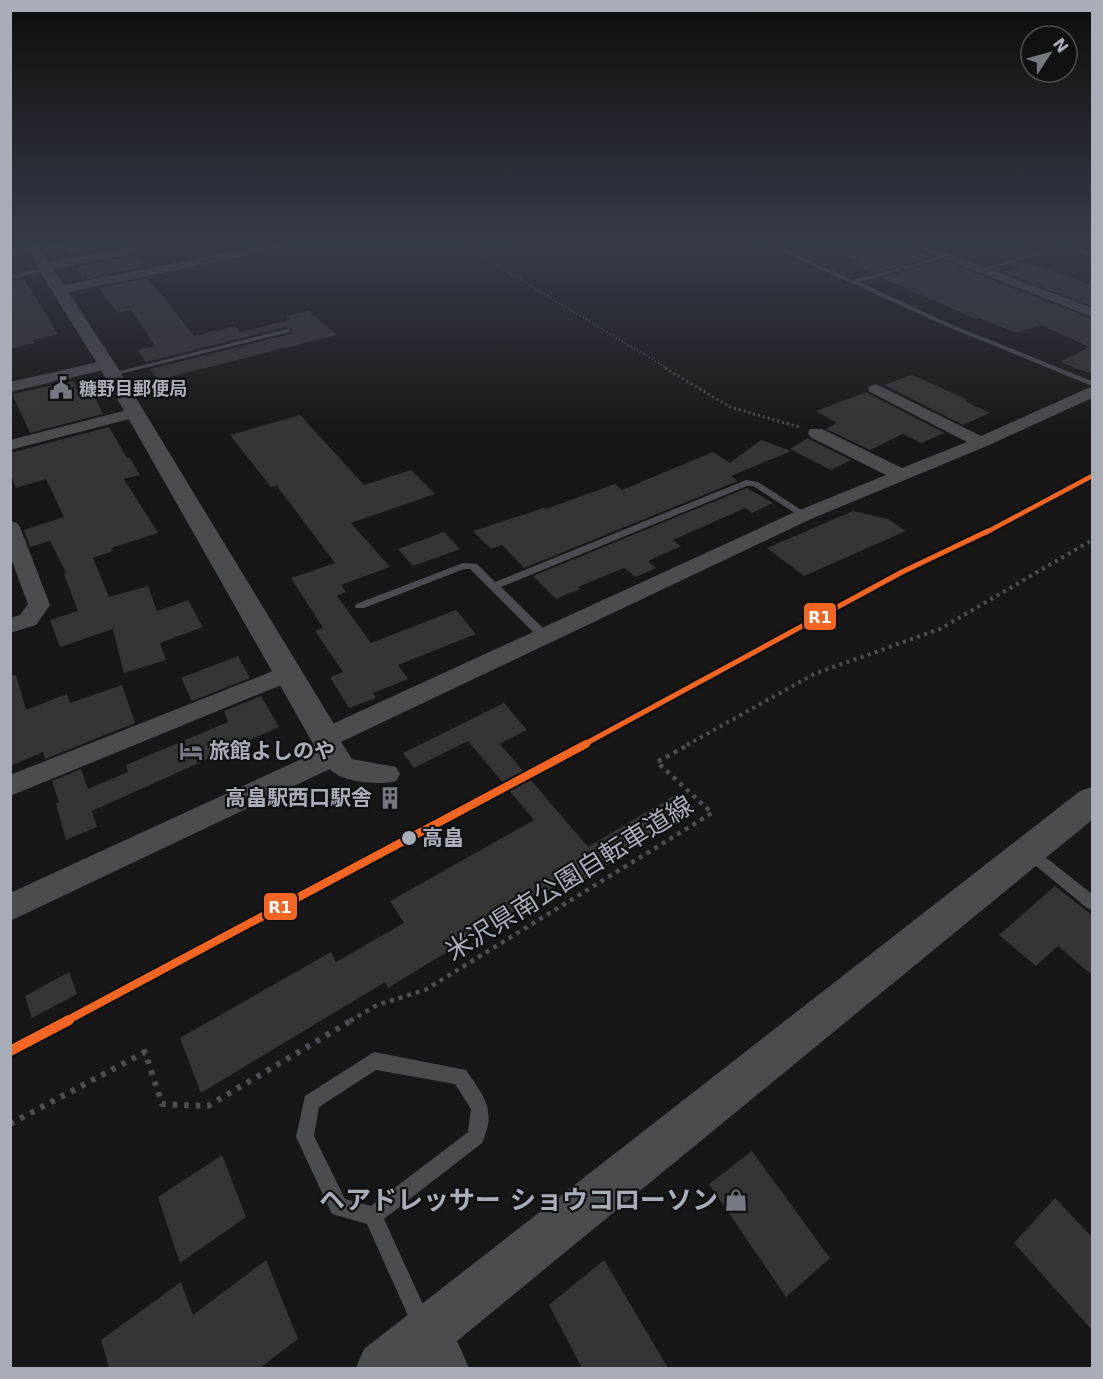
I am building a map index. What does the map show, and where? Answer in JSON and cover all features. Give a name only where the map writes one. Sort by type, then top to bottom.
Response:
[{"type":"street","points":[[70,307],[109,369],[344,768],[387,774]]},
{"type":"street","points":[[1078,307],[1092,313]]},
{"type":"street","points":[[10,387],[109,369]]},
{"type":"street","points":[[876,389],[981,442]]},
{"type":"street","points":[[10,908],[543,635],[804,515],[981,442],[1092,392]]},
{"type":"street","points":[[10,446],[135,413]]},
{"type":"street","points":[[816,433],[899,474]]},
{"type":"street","points":[[10,626],[28,620],[39,605],[11,527]]},
{"type":"street","points":[[10,786],[288,673]]},
{"type":"street","points":[[383,1368],[435,1351],[1092,801]]},
{"type":"lane","points":[[909,307],[1092,384]]},
{"type":"lane","points":[[109,369],[287,331]]},
{"type":"lane","points":[[494,586],[746,483],[755,484],[804,515]]},
{"type":"lane","points":[[360,606],[463,566],[473,566],[543,635]]},
{"type":"lane","points":[[1030,853],[1092,903]]},
{"type":"lane","points":[[374,1061],[460,1076],[480,1107],[476,1137],[374,1216],[339,1207],[305,1137],[311,1102],[374,1061]]},
{"type":"lane","points":[[374,1216],[435,1351]]},
{"type":"path","points":[[566,307],[730,407],[750,416],[781,421],[816,433]]},
{"type":"path","name":"米沢県南公園自転車道線","points":[[10,1124],[145,1052],[162,1104],[208,1106],[377,1005],[425,990],[712,813],[657,762],[814,674],[940,629],[1092,540]]},
{"type":"building","points":[[10,307],[42,307],[58,334],[10,349]]},
{"type":"building","points":[[113,307],[172,307],[194,336],[235,326],[240,332],[290,320],[286,316],[309,311],[337,335],[158,380],[150,369],[290,334],[293,330],[286,327],[146,362],[138,350],[155,346],[131,310],[118,313]]},
{"type":"building","points":[[949,307],[1062,307],[1092,319],[1092,374],[1060,362],[1089,347],[1041,325],[1016,333],[980,318],[976,319]]},
{"type":"building","points":[[912,375],[968,400],[965,401],[990,413],[963,425],[884,385]]},
{"type":"building","points":[[73,381],[80,395],[92,392],[103,414],[30,433],[12,394]]},
{"type":"building","points":[[867,392],[945,433],[921,443],[903,434],[870,450],[826,429],[837,423],[816,411]]},
{"type":"building","points":[[300,415],[364,485],[411,470],[435,494],[351,523],[390,567],[341,585],[346,592],[337,596],[371,643],[456,610],[476,634],[398,665],[408,679],[373,693],[376,698],[349,708],[330,677],[343,672],[315,631],[323,628],[291,578],[335,563],[277,486],[271,487],[230,435]]},
{"type":"building","points":[[109,427],[140,475],[124,479],[158,533],[111,548],[113,551],[93,558],[109,597],[148,586],[157,611],[188,600],[203,627],[160,643],[166,660],[124,673],[113,629],[60,647],[50,620],[78,611],[64,574],[66,573],[50,541],[30,547],[24,530],[64,517],[46,479],[16,488],[10,473],[10,453]]},
{"type":"building","points":[[808,438],[851,460],[831,470],[790,449]]},
{"type":"building","points":[[761,440],[791,451],[731,476],[738,481],[524,568],[502,545],[491,549],[473,531],[546,509],[615,484],[622,490],[713,452],[730,463]]},
{"type":"building","points":[[747,488],[773,503],[752,513],[745,508],[673,540],[681,546],[648,561],[656,568],[636,577],[624,568],[556,599],[533,576]]},
{"type":"building","points":[[853,511],[888,519],[906,531],[804,576],[767,548]]},
{"type":"building","points":[[444,532],[460,549],[413,566],[398,549]]},
{"type":"building","points":[[238,656],[250,678],[192,701],[181,678]]},
{"type":"building","points":[[10,675],[16,675],[26,710],[67,694],[70,703],[122,685],[135,723],[45,759],[43,752],[10,766]]},
{"type":"building","points":[[261,696],[279,727],[92,811],[97,827],[66,840],[56,803],[59,802],[52,781],[81,769],[88,789],[128,772],[126,765],[228,722],[224,711]]},
{"type":"building","points":[[504,703],[527,730],[500,744],[588,847],[678,793],[696,810],[583,880],[577,873],[388,988],[385,982],[201,1093],[180,1038],[331,952],[336,962],[404,923],[390,901],[534,820],[468,741],[414,768],[403,753]]},
{"type":"building","points":[[1055,886],[1092,915],[1092,975],[1058,946],[1036,966],[999,935]]},
{"type":"building","points":[[69,972],[77,994],[32,1018],[25,996]]},
{"type":"building","points":[[752,1151],[830,1258],[786,1297],[709,1184]]},
{"type":"building","points":[[222,1155],[246,1217],[180,1263],[158,1197]]},
{"type":"building","points":[[1055,1198],[1092,1237],[1092,1330],[1014,1243]]},
{"type":"building","points":[[266,1260],[298,1339],[260,1368],[109,1368],[101,1340],[181,1282],[193,1315]]},
{"type":"building","points":[[604,1260],[668,1368],[582,1368],[549,1305]]},
{"type":"transit line","name":"R1","points":[[10,1051],[694,686],[902,572],[964,544],[1092,476]]},
{"type":"place","name":"糠野目郵便局","points":[[61,388]]},
{"type":"place","name":"旅館よしのや","points":[[191,751]]},
{"type":"place","name":"高畠駅西口駅舎","points":[[390,798]]},
{"type":"place","name":"高畠","points":[[409,838]]},
{"type":"place","name":"ヘアドレッサー ショウコローソン","points":[[736,1200]]}]
